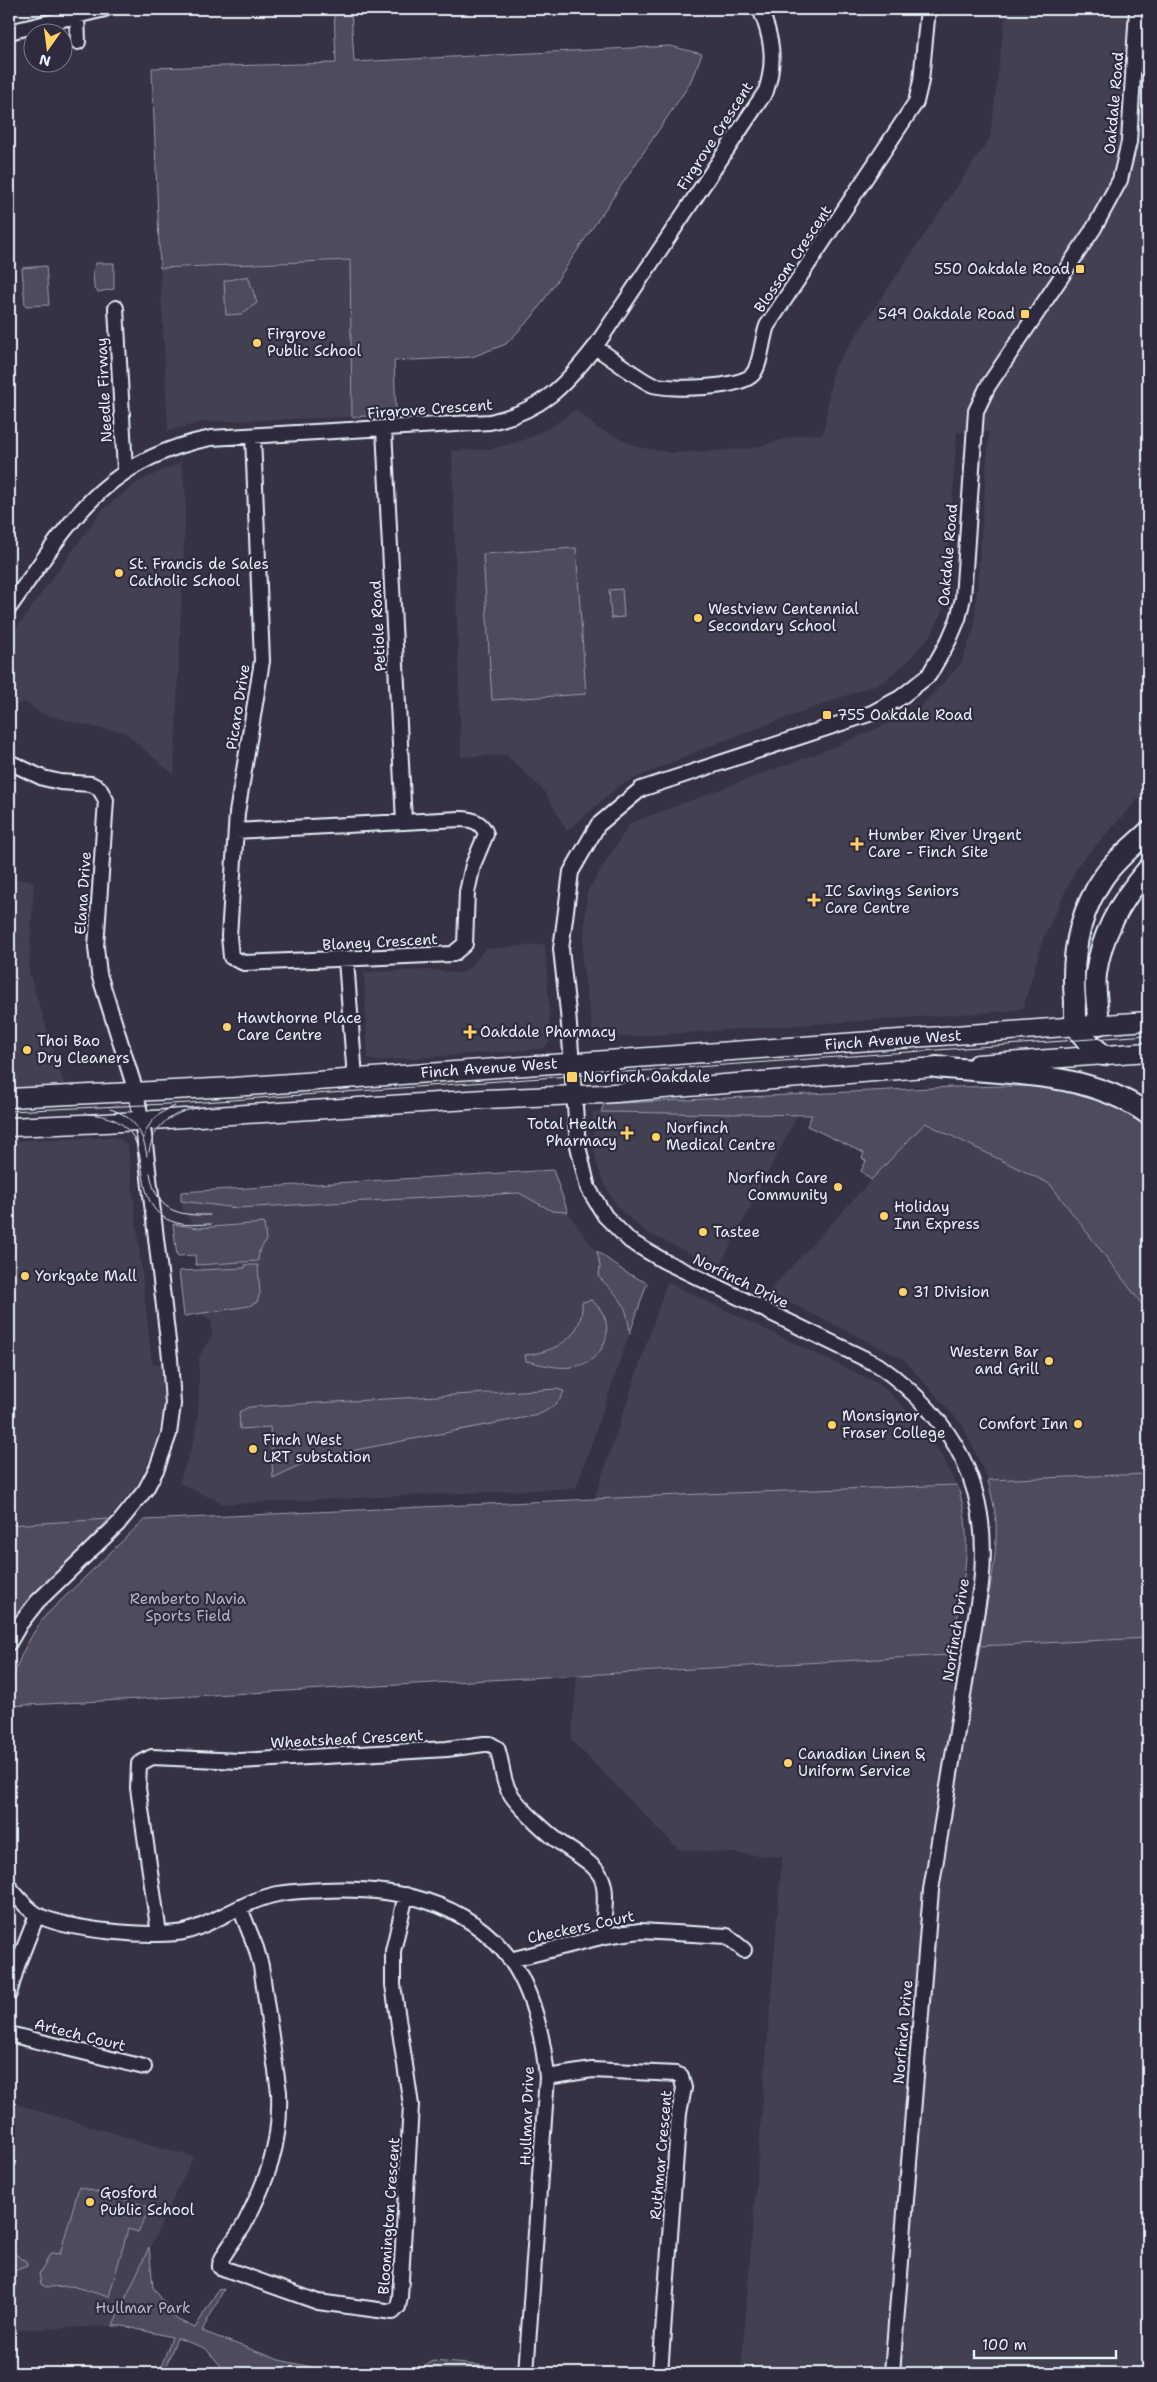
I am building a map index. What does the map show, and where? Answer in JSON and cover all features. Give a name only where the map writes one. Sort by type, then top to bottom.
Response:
[{"type":"highway","points":[[1103,1055],[1084,1039],[1076,1025],[1072,974],[1075,946],[1081,925],[1103,878],[1115,862],[1148,832]]},
{"type":"highway","points":[[1099,1024],[1096,975],[1102,945],[1115,914],[1129,891],[1148,869]]},
{"type":"highway","points":[[936,1067],[1072,1081],[1094,1087],[1133,1103],[1148,1114]]},
{"type":"main road","name":"Finch Avenue West","points":[[9,1098],[355,1078],[1148,1021]]},
{"type":"main road","name":"Finch Avenue West","points":[[9,1126],[142,1120],[573,1094],[1148,1052]]},
{"type":"street","points":[[9,32],[105,9]]},
{"type":"street","name":"Firgrove Crescent","points":[[9,608],[82,507],[125,470],[147,458],[181,445],[211,438],[490,422],[516,416],[541,403],[562,387],[595,347],[766,91],[771,70],[773,48],[760,9]]},
{"type":"street","name":"Blossom Crescent","points":[[595,347],[653,385],[671,388],[724,385],[746,380],[753,374],[757,368],[767,326],[916,102],[922,81],[928,9]]},
{"type":"street","name":"Oakdale Road","points":[[573,1094],[568,1012],[561,949],[571,872],[598,825],[640,789],[872,713],[900,698],[929,675],[949,640],[963,598],[976,411],[988,386],[1094,228],[1120,180],[1129,142],[1137,9]]},
{"type":"street","points":[[76,15],[78,42]]},
{"type":"street","name":"Needle Firway","points":[[116,308],[125,470]]},
{"type":"street","name":"Petiole Road","points":[[384,429],[404,822]]},
{"type":"street","name":"Picaro Drive","points":[[236,832],[237,813],[262,661],[253,436]]},
{"type":"street","name":"Elana Drive","points":[[9,762],[43,778],[60,782],[91,784],[99,788],[106,800],[96,947],[99,974],[136,1092],[142,1120],[172,1373],[173,1404],[169,1434],[158,1468],[135,1505],[37,1602],[20,1624],[9,1643]]},
{"type":"street","name":"Blaney Crescent","points":[[469,819],[484,827],[486,834],[473,865],[468,892],[465,944],[453,954],[244,964],[231,957],[229,936],[236,832],[404,822],[469,819]]},
{"type":"street","points":[[346,960],[355,1078]]},
{"type":"street","name":"Norfinch Drive","points":[[573,1094],[581,1165],[588,1188],[606,1216],[630,1241],[664,1261],[871,1362],[896,1378],[940,1420],[956,1444],[967,1467],[982,1518],[983,1562],[980,1585],[931,1890],[892,2373]]},
{"type":"street","name":"Wheatsheaf Crescent","points":[[158,1934],[138,1788],[139,1764],[145,1759],[152,1757],[240,1761],[448,1749],[490,1744],[497,1748],[506,1787],[512,1797],[560,1843],[597,1870],[602,1879],[604,1892],[603,1926],[605,1936]]},
{"type":"street","points":[[9,1887],[37,1915],[16,1966],[9,1994]]},
{"type":"street","name":"Hullmar Drive","points":[[37,1915],[83,1927],[145,1935],[185,1932],[255,1900],[296,1891],[362,1889],[406,1895],[427,1901],[461,1916],[490,1938],[510,1960],[536,2014],[543,2042],[547,2077],[526,2373]]},
{"type":"street","name":"Bloomington Crescent","points":[[240,1908],[261,1966],[280,2111],[276,2146],[268,2176],[238,2238],[221,2258],[220,2267],[318,2302],[393,2312],[398,2307],[400,2298],[412,2122],[410,2087],[393,1972],[393,1951],[406,1895]]},
{"type":"street","name":"Checkers Court","points":[[510,1960],[605,1936],[658,1930],[728,1936],[744,1950]]},
{"type":"street","name":"Artech Court","points":[[9,2034],[144,2067]]},
{"type":"street","name":"Ruthmar Crescent","points":[[547,2077],[592,2070],[622,2071],[676,2074],[681,2076],[684,2082],[679,2113],[660,2373]]},
{"type":"shaded area","points":[[1006,9],[1148,9],[1148,788],[1078,865],[1043,939],[1023,1008],[1007,1011],[594,1039],[582,963],[587,892],[630,823],[834,747],[916,711],[961,664],[974,629],[989,432],[957,432],[945,604],[933,632],[907,662],[883,682],[710,746],[620,785],[567,831],[544,791],[506,755],[461,757],[452,451],[491,449],[524,440],[551,427],[576,409],[597,428],[639,447],[671,453],[748,449],[800,435],[823,434],[833,369],[990,138]]},
{"type":"shaded area","name":"Firgrove Public School","points":[[350,260],[352,417],[203,422],[168,431],[160,269]]},
{"type":"shaded area","name":"St. Francis de Sales Catholic School","points":[[181,462],[186,497],[174,775],[124,732],[98,728],[42,714],[25,702],[9,707],[9,638],[103,509],[138,482]]},
{"type":"shaded area","points":[[9,879],[34,881],[29,972],[65,1087],[9,1090]]},
{"type":"shaded area","points":[[545,944],[551,1041],[542,1049],[375,1061],[368,1058],[364,972],[430,970],[462,973],[472,965],[485,949]]},
{"type":"shaded area","points":[[592,1112],[798,1114],[719,1268],[646,1232],[622,1212],[613,1200],[601,1176],[595,1157]]},
{"type":"shaded area","points":[[924,1123],[1050,1184],[1148,1312],[1148,1474],[988,1480],[963,1426],[903,1359],[768,1292]]},
{"type":"shaded area","points":[[113,1137],[120,1139],[128,1146],[152,1363],[161,1366],[162,1417],[155,1448],[138,1484],[109,1519],[9,1525],[9,1141]]},
{"type":"shaded area","points":[[553,1170],[568,1212],[584,1236],[597,1251],[625,1272],[647,1283],[576,1488],[224,1504],[179,1483],[195,1437],[199,1402],[199,1359],[202,1350],[212,1336],[211,1321],[202,1314],[198,1230],[182,1209],[181,1192]]},
{"type":"shaded area","points":[[667,1282],[877,1383],[891,1394],[914,1418],[941,1455],[957,1485],[702,1494],[594,1500]]},
{"type":"shaded area","points":[[1148,1638],[1148,2373],[741,2373],[782,1857],[678,1849],[571,1740],[577,1676],[951,1655],[958,1660],[978,1646]]},
{"type":"shaded area","name":"Gosford Public School","points":[[9,2102],[193,2157],[113,2326],[9,2330]]},
{"type":"green space","points":[[334,9],[351,9],[354,62],[670,46],[702,54],[689,85],[533,316],[506,344],[472,357],[394,361],[396,414],[352,417],[350,260],[160,268],[152,68],[336,63]]},
{"type":"green space","points":[[96,263],[114,263],[114,289],[98,292],[94,288],[93,271]]},
{"type":"green space","points":[[46,266],[49,305],[25,306],[22,268]]},
{"type":"green space","points":[[248,276],[257,303],[241,314],[226,315],[224,281]]},
{"type":"green space","points":[[576,548],[586,694],[492,700],[483,554]]},
{"type":"green space","points":[[622,589],[624,617],[611,618],[609,590]]},
{"type":"green space","points":[[1025,1086],[1063,1089],[1103,1098],[1148,1121],[1148,1312],[1050,1184],[925,1123],[871,1180],[861,1171],[866,1161],[862,1158],[864,1153],[807,1126],[812,1115],[601,1112],[604,1104],[952,1087]]},
{"type":"green space","points":[[553,1170],[568,1212],[552,1211],[519,1193],[237,1208],[181,1201],[181,1192]]},
{"type":"green space","points":[[264,1223],[266,1240],[259,1252],[258,1261],[196,1265],[195,1255],[177,1256],[173,1224],[198,1228]]},
{"type":"green space","points":[[597,1251],[625,1272],[647,1283],[630,1333],[624,1306],[599,1277],[600,1266]]},
{"type":"green space","points":[[245,1265],[258,1265],[260,1293],[257,1302],[249,1306],[184,1316],[179,1271],[245,1268]]},
{"type":"green space","points":[[592,1300],[602,1312],[606,1321],[607,1331],[606,1340],[597,1355],[590,1361],[572,1367],[555,1367],[526,1361],[525,1355],[547,1350],[566,1340],[578,1325],[582,1302]]},
{"type":"green space","points":[[557,1389],[564,1391],[560,1399],[554,1406],[538,1415],[314,1458],[273,1478],[270,1427],[240,1429],[239,1412],[249,1407]]},
{"type":"green space","points":[[1148,1474],[1148,1638],[978,1646],[991,1584],[996,1537],[993,1500],[988,1480]]},
{"type":"green space","name":"Remberto Navia Sports Field","points":[[957,1485],[966,1527],[966,1548],[965,1570],[951,1655],[9,1706],[10,1693],[20,1658],[46,1615],[144,1520],[702,1494]]},
{"type":"green space","points":[[109,1519],[32,1599],[9,1630],[9,1525]]},
{"type":"green space","points":[[79,2187],[147,2206],[149,2210],[138,2232],[128,2229],[109,2297],[72,2286],[46,2287],[41,2284],[39,2273],[43,2269],[49,2255],[51,2253],[60,2254]]},
{"type":"green space","name":"Hullmar Park","points":[[149,2247],[153,2287],[176,2319],[195,2328],[218,2290],[224,2289],[202,2331],[279,2360],[339,2373],[227,2373],[205,2348],[177,2338],[163,2373],[159,2373],[172,2337],[123,2326],[113,2326]]},
{"type":"green space","points":[[9,2254],[16,2255],[26,2261],[27,2266],[9,2273]]},
{"type":"green space","points":[[433,2361],[521,2369],[521,2373],[406,2373],[420,2370]]},
{"type":"tram line","points":[[9,1111],[189,1103],[1148,1035]]},
{"type":"tram line","points":[[143,1141],[147,1129],[154,1119],[164,1111],[175,1106]]},
{"type":"tram line","points":[[149,1152],[155,1134],[165,1121],[180,1113],[198,1108]]},
{"type":"tram line","points":[[110,1109],[125,1116],[136,1126],[143,1140],[147,1156]]},
{"type":"tram line","points":[[87,1114],[113,1119],[129,1130],[137,1146],[149,1200],[159,1214],[181,1224],[211,1224]]},
{"type":"tram line","points":[[150,1173],[157,1195],[162,1203],[169,1208],[187,1214],[210,1215]]},
{"type":"place","name":"550 Oakdale Road","points":[[1080,269]]},
{"type":"place","name":"549 Oakdale Road","points":[[1025,314]]},
{"type":"place","name":"Firgrove Public School","points":[[257,343]]},
{"type":"place","name":"St. Francis de Sales Catholic School","points":[[119,573]]},
{"type":"place","name":"Westview Centennial Secondary School","points":[[698,618]]},
{"type":"place","name":"755 Oakdale Road","points":[[827,715]]},
{"type":"place","name":"Humber River Urgent Care - Finch Site","points":[[857,844]]},
{"type":"place","name":"IC Savings Seniors Care Centre","points":[[814,900]]},
{"type":"place","name":"Hawthorne Place Care Centre","points":[[227,1027]]},
{"type":"place","name":"Oakdale Pharmacy","points":[[470,1032]]},
{"type":"place","name":"Thoi Bao Dry Cleaners","points":[[27,1050]]},
{"type":"place","name":"Norfinch Oakdale","points":[[572,1077]]},
{"type":"place","name":"Total Health Pharmacy","points":[[627,1133]]},
{"type":"place","name":"Norfinch Medical Centre","points":[[656,1137]]},
{"type":"place","name":"Norfinch Care Community","points":[[838,1187]]},
{"type":"place","name":"Holiday Inn Express","points":[[884,1216]]},
{"type":"place","name":"Tastee","points":[[703,1232]]},
{"type":"place","name":"Yorkgate Mall","points":[[25,1276]]},
{"type":"place","name":"31 Division","points":[[903,1292]]},
{"type":"place","name":"Western Bar and Grill","points":[[1049,1361]]},
{"type":"place","name":"Comfort Inn","points":[[1078,1424]]},
{"type":"place","name":"Monsignor Fraser College","points":[[832,1425]]},
{"type":"place","name":"Finch West LRT substation","points":[[253,1449]]},
{"type":"place","name":"Canadian Linen & Uniform Service","points":[[788,1763]]},
{"type":"place","name":"Gosford Public School","points":[[90,2202]]}]
